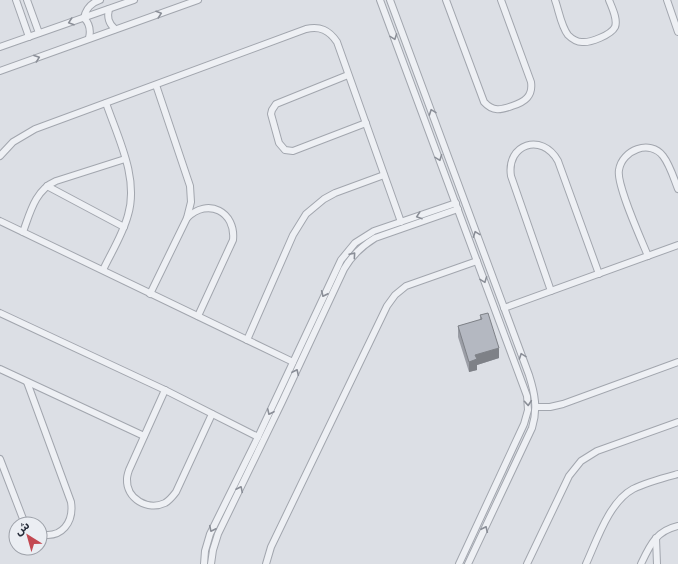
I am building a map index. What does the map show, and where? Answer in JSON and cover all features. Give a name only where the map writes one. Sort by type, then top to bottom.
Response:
[{"type":"street","points":[[16,0],[29,37]]},
{"type":"street","points":[[27,0],[39,33]]},
{"type":"street","points":[[84,18],[88,8],[100,0]]},
{"type":"street","points":[[0,47],[134,0]]},
{"type":"street","points":[[0,71],[198,0]]},
{"type":"street","points":[[380,0],[527,396],[528,410],[524,424],[459,564]]},
{"type":"street","points":[[390,0],[533,387],[536,407],[532,428],[468,564]]},
{"type":"street","points":[[446,0],[484,102],[491,108],[499,110],[522,103],[529,96],[532,87],[532,82],[501,0]]},
{"type":"street","points":[[555,0],[568,34],[577,42],[583,43],[607,36],[612,32],[616,22],[609,0]]},
{"type":"street","points":[[667,0],[678,32]]},
{"type":"street","points":[[20,12],[30,9]]},
{"type":"street","points":[[109,9],[108,18],[111,26],[115,29]]},
{"type":"street","points":[[84,18],[89,25],[90,38]]},
{"type":"street","points":[[0,156],[13,142],[34,129],[306,29],[320,28],[327,31],[337,42],[401,222]]},
{"type":"street","points":[[348,75],[276,104],[271,114],[279,143],[285,150],[293,151],[366,123]]},
{"type":"street","points":[[150,294],[187,218],[191,202],[190,186],[156,85]]},
{"type":"street","points":[[103,270],[124,227],[131,205],[132,194],[131,180],[125,159],[106,103]]},
{"type":"street","points":[[551,291],[510,170],[514,155],[521,148],[529,145],[538,144],[547,147],[554,153],[599,274]]},
{"type":"street","points":[[648,256],[621,186],[619,170],[622,162],[632,150],[640,147],[649,147],[657,150],[666,161],[678,189]]},
{"type":"street","points":[[22,232],[37,198],[47,186],[56,181],[125,159]]},
{"type":"street","points":[[247,340],[293,235],[306,214],[324,198],[384,175]]},
{"type":"street","points":[[47,186],[124,227]]},
{"type":"street","points":[[204,564],[205,551],[210,534],[258,438],[336,268],[348,251],[356,243],[374,231],[457,206]]},
{"type":"street","points":[[211,564],[212,550],[218,534],[349,260],[366,244],[375,238],[457,206]]},
{"type":"street","points":[[187,218],[192,213],[200,209],[215,209],[222,212],[228,218],[234,232],[233,240],[198,316]]},
{"type":"street","points":[[0,221],[293,362]]},
{"type":"street","points":[[504,308],[678,245]]},
{"type":"street","points":[[266,564],[271,547],[391,300],[401,290],[412,283],[477,261]]},
{"type":"street","points":[[0,313],[165,390],[258,438]]},
{"type":"street","points":[[536,407],[550,407],[563,404],[678,362]]},
{"type":"street","points":[[0,369],[144,436]]},
{"type":"street","points":[[27,382],[71,502],[72,511],[66,527],[59,532],[48,535]]},
{"type":"street","points":[[165,390],[129,470],[127,480],[128,488],[133,496],[140,502],[148,505],[157,505],[172,498],[212,414]]},
{"type":"street","points":[[527,564],[569,476],[581,461],[597,451],[678,422]]},
{"type":"street","points":[[0,459],[21,516]]},
{"type":"street","points":[[586,564],[611,510],[621,498],[641,485],[678,474]]},
{"type":"street","points":[[641,564],[649,546],[656,538],[668,529],[678,526]]},
{"type":"street","points":[[656,538],[657,564]]},
{"type":"building","points":[[488,313],[499,348],[475,355],[477,359],[469,362],[458,326],[482,319],[480,315]]}]
